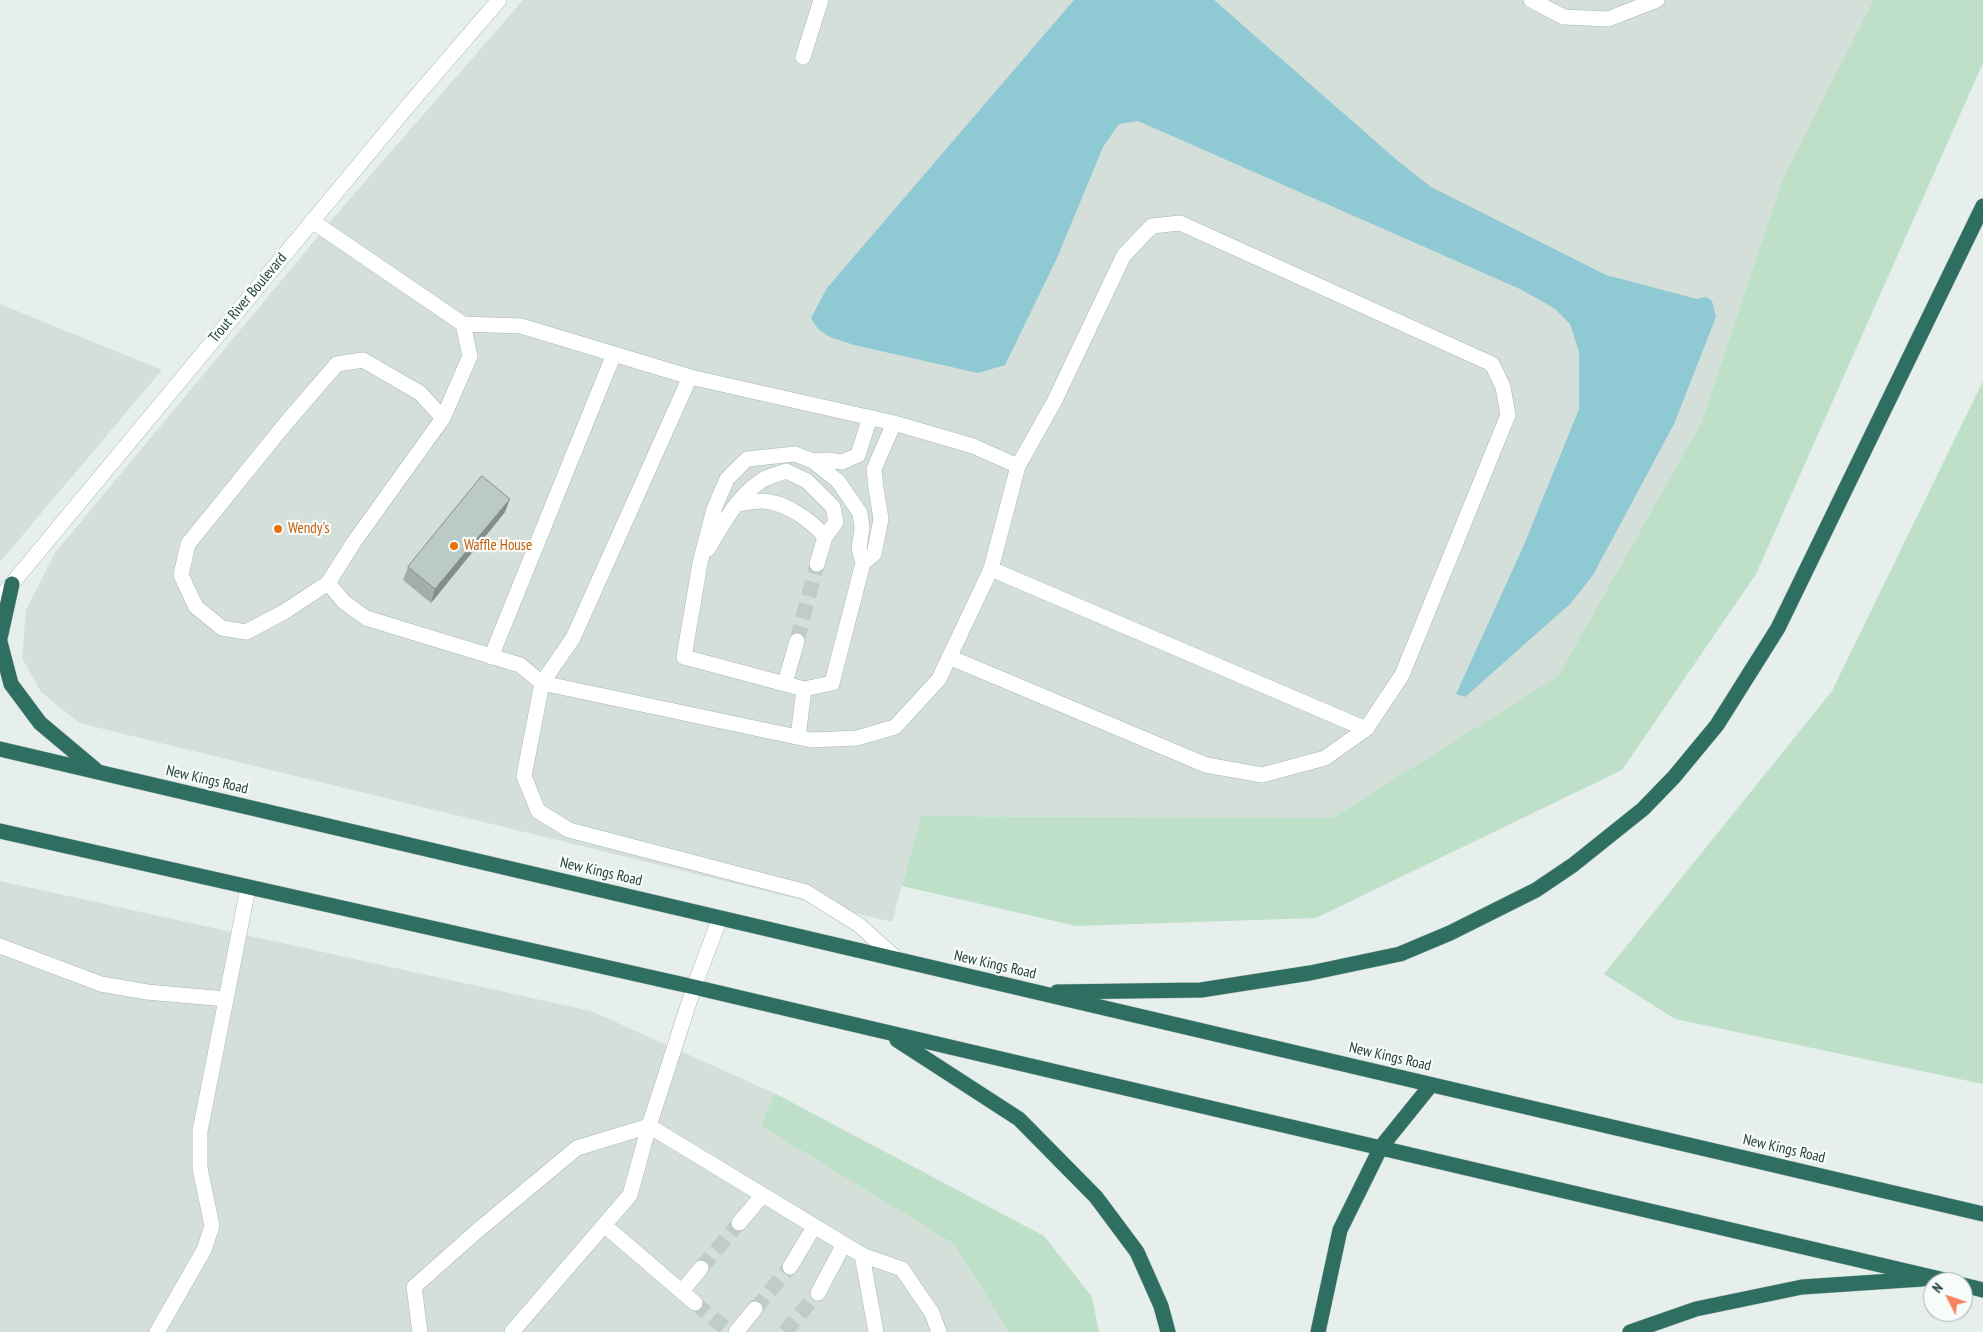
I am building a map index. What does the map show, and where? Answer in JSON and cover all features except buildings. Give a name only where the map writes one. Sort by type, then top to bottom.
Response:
[{"type":"highway","points":[[1034,992],[1200,990],[1310,973],[1400,954],[1450,933],[1536,890],[1573,866],[1643,809],[1674,777],[1717,725],[1778,628],[1983,206]]},
{"type":"highway","points":[[0,638],[12,584]]},
{"type":"highway","points":[[0,642],[11,684],[40,723],[99,772]]},
{"type":"highway","name":"New Kings Road","points":[[0,749],[1983,1214]]},
{"type":"highway","points":[[0,831],[694,987],[888,1034],[1381,1147],[1923,1275]]},
{"type":"highway","points":[[888,1034],[1019,1119],[1096,1197],[1137,1252],[1161,1306],[1168,1332]]},
{"type":"highway","points":[[1318,1332],[1340,1230],[1381,1147],[1431,1084]]},
{"type":"highway","points":[[1630,1332],[1696,1309],[1802,1287],[1923,1281]]},
{"type":"street","name":"Trout River Boulevard","points":[[0,598],[312,221],[499,0]]},
{"type":"street","points":[[803,57],[821,0]]},
{"type":"street","points":[[1531,0],[1564,17],[1608,19],[1657,0]]},
{"type":"street","points":[[312,221],[463,324],[522,326],[690,377],[894,423],[973,446],[1018,466]]},
{"type":"street","points":[[328,583],[344,602],[366,618],[520,666],[542,683],[811,740],[857,738],[895,727],[939,679],[949,657],[991,569],[1018,466],[1054,402],[1124,255],[1152,226],[1180,223],[1492,364],[1503,387],[1508,415],[1402,675],[1366,729],[1325,758],[1262,775],[1206,765],[949,657]]},
{"type":"street","points":[[443,418],[420,393],[363,360],[338,364],[286,423],[188,544],[181,575],[196,607],[222,628],[246,632],[284,612],[328,583],[354,542],[443,418],[470,356],[463,324]]},
{"type":"street","points":[[491,657],[614,354]]},
{"type":"street","points":[[690,377],[573,638],[542,683],[524,776],[538,811],[569,830],[806,892],[859,925],[898,960]]},
{"type":"street","points":[[814,461],[842,462],[858,455],[870,418]]},
{"type":"street","points":[[863,563],[874,554],[882,519],[874,469],[894,423]]},
{"type":"street","points":[[795,454],[814,461],[838,481],[860,513],[862,528],[858,549],[863,563],[832,683],[804,688],[684,657],[700,563],[714,509],[727,479],[747,458],[795,454]]},
{"type":"street","points":[[700,563],[737,504],[761,481],[786,471],[807,481],[833,507],[836,522],[825,537],[818,564]]},
{"type":"street","points":[[737,504],[762,501],[790,509],[809,521],[825,537]]},
{"type":"street","points":[[991,569],[1366,729]]},
{"type":"street","points":[[785,683],[797,641]]},
{"type":"street","points":[[798,737],[804,688]]},
{"type":"street","points":[[157,1332],[204,1250],[212,1226],[200,1168],[200,1131],[248,888]]},
{"type":"street","points":[[512,1332],[630,1195],[649,1126],[694,987],[720,918]]},
{"type":"street","points":[[0,946],[102,984],[147,992],[226,1000]]},
{"type":"street","points":[[420,1332],[414,1287],[477,1231],[577,1148],[649,1126],[862,1256],[902,1269],[932,1313],[939,1332]]},
{"type":"street","points":[[739,1223],[763,1195]]},
{"type":"street","points":[[604,1225],[695,1303]]},
{"type":"street","points":[[790,1267],[814,1226]]},
{"type":"street","points":[[818,1293],[844,1244]]},
{"type":"street","points":[[862,1256],[876,1332]]},
{"type":"street","points":[[682,1291],[701,1268]]},
{"type":"street","points":[[730,1331],[755,1309]]},
{"type":"shaded area","points":[[523,0],[1873,0],[1783,178],[1701,423],[1558,676],[1332,818],[921,816],[892,922],[79,723],[41,692],[22,658],[26,610],[55,553],[335,216]]},
{"type":"shaded area","points":[[0,304],[162,370],[0,562]]},
{"type":"shaded area","points":[[0,881],[591,1011],[774,1093],[761,1126],[954,1244],[1009,1332],[0,1332]]},
{"type":"green space","points":[[1873,0],[1983,0],[1983,63],[1756,574],[1622,770],[1316,918],[1076,926],[902,886],[921,816],[1332,818],[1558,676],[1701,423],[1783,178]]},
{"type":"green space","points":[[1983,381],[1983,1084],[1675,1019],[1604,974],[1832,691]]},
{"type":"green space","points":[[774,1093],[1044,1236],[1092,1297],[1099,1332],[1009,1332],[954,1244],[761,1126]]},
{"type":"water","points":[[1074,0],[1214,0],[1398,161],[1431,187],[1606,275],[1697,299],[1706,297],[1712,301],[1716,317],[1674,424],[1593,575],[1571,603],[1465,697],[1456,694],[1524,545],[1579,409],[1579,352],[1570,324],[1554,308],[1520,289],[1138,121],[1119,124],[1103,147],[1057,258],[1005,365],[978,373],[854,345],[830,337],[818,329],[811,318],[827,288]]},
{"type":"tunnel","points":[[797,641],[817,564]]},
{"type":"tunnel","points":[[701,1268],[739,1223]]},
{"type":"tunnel","points":[[755,1309],[790,1267]]},
{"type":"tunnel","points":[[785,1332],[818,1293]]},
{"type":"tunnel","points":[[695,1303],[725,1328]]},
{"type":"place","name":"Wendy's","points":[[278,529]]},
{"type":"place","name":"Waffle House","points":[[454,546]]}]
